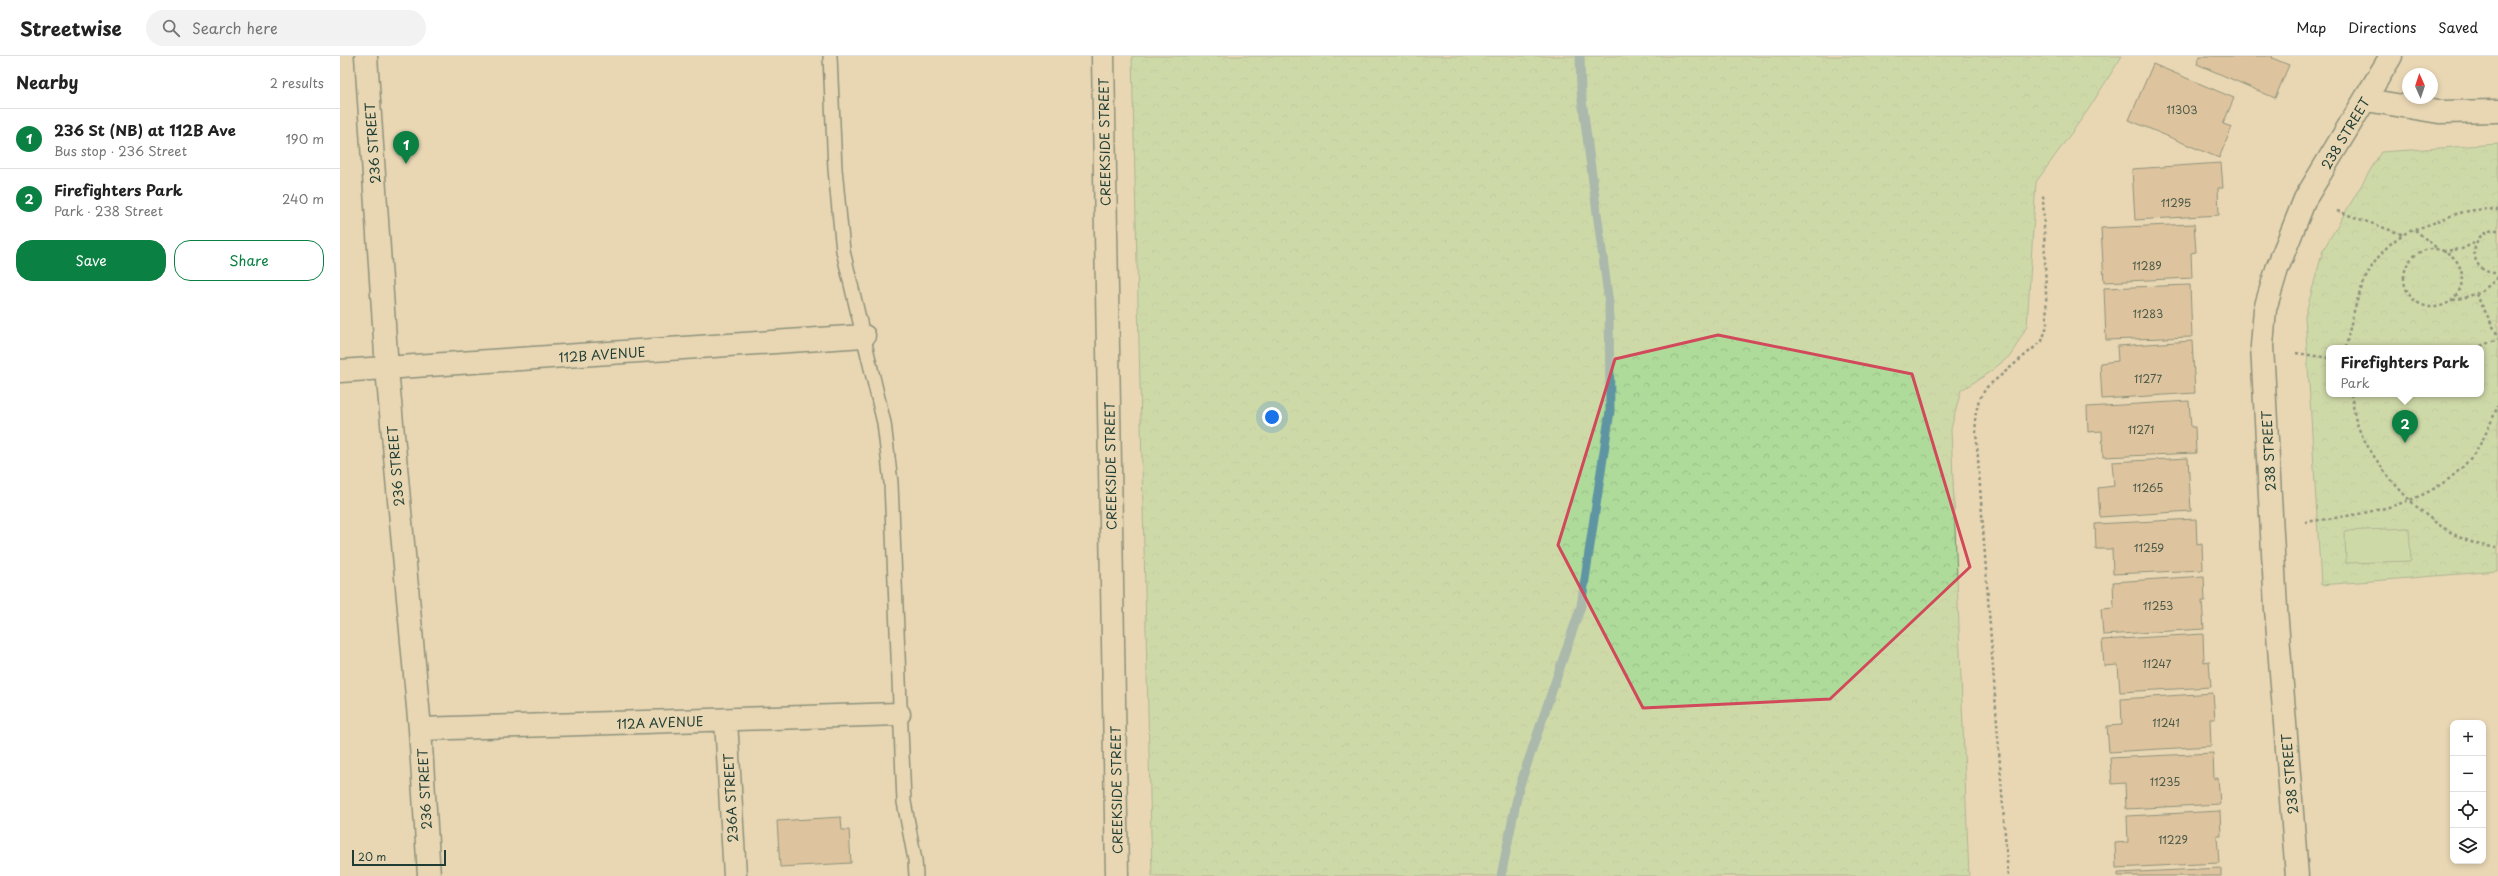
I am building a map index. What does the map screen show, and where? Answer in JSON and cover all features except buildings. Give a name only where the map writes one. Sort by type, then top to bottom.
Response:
[{"type":"street","name":"236 STREET","points":[[366,56],[387,369],[420,729],[429,876]]},
{"type":"street","name":"CREEKSIDE STREET","points":[[1103,56],[1118,876]]},
{"type":"street","name":"238 STREET","points":[[2297,876],[2276,609],[2262,346],[2265,316],[2277,269],[2305,199],[2366,100],[2391,56]]},
{"type":"street","points":[[2366,100],[2439,112],[2498,111]]},
{"type":"street","name":"112B AVENUE","points":[[340,371],[864,336]]},
{"type":"street","name":"112A AVENUE","points":[[420,729],[899,714]]},
{"type":"street","name":"236A STREET","points":[[726,720],[735,876]]},
{"type":"lane","points":[[830,56],[835,169],[843,251],[884,423],[891,483],[899,714],[904,802],[915,860],[916,876]]},
{"type":"path","points":[[2008,876],[1975,417],[1979,399],[1987,387],[2042,341],[2047,326],[2043,194]]},
{"type":"path","points":[[2347,345],[2353,311],[2366,275],[2381,255],[2404,235],[2448,217],[2470,211],[2498,210]]},
{"type":"path","points":[[2337,211],[2404,235]]},
{"type":"path","points":[[2415,230],[2441,250],[2451,255],[2461,271],[2460,289],[2452,300]]},
{"type":"path","points":[[2498,230],[2485,232],[2476,242],[2462,249],[2424,250],[2415,254],[2404,271],[2403,281],[2406,291],[2420,305],[2439,307],[2452,300],[2476,294],[2498,276]]},
{"type":"path","points":[[2476,242],[2473,256],[2476,262],[2486,272],[2498,273]]},
{"type":"path","points":[[2476,294],[2498,336]]},
{"type":"path","points":[[2483,345],[2498,339]]},
{"type":"path","points":[[2296,353],[2326,358]]},
{"type":"path","points":[[2352,397],[2357,423],[2376,460],[2408,500],[2452,533],[2475,545],[2498,547]]},
{"type":"path","points":[[2305,522],[2378,512],[2428,491],[2450,477],[2473,455],[2498,406]]},
{"type":"highlighted area","points":[[1718,335],[1912,374],[1970,567],[1830,699],[1643,708],[1558,545],[1615,359]]},
{"type":"green space","points":[[1132,56],[2122,56],[2088,110],[2036,182],[2027,326],[2011,355],[1986,375],[1961,390],[1951,429],[1969,876],[1152,876]]},
{"type":"green space","points":[[2498,144],[2498,571],[2321,585],[2305,316],[2323,250],[2381,152]]},
{"type":"green space","points":[[2409,528],[2411,561],[2346,563],[2345,531]]},
{"type":"waterway","points":[[1501,876],[1519,788],[1581,606],[1610,411],[1609,303],[1581,92],[1580,56]]},
{"type":"place","name":"236 St (NB) at 112B Ave","points":[[406,164]]},
{"type":"place","name":"Firefighters Park","points":[[2405,443]]}]
